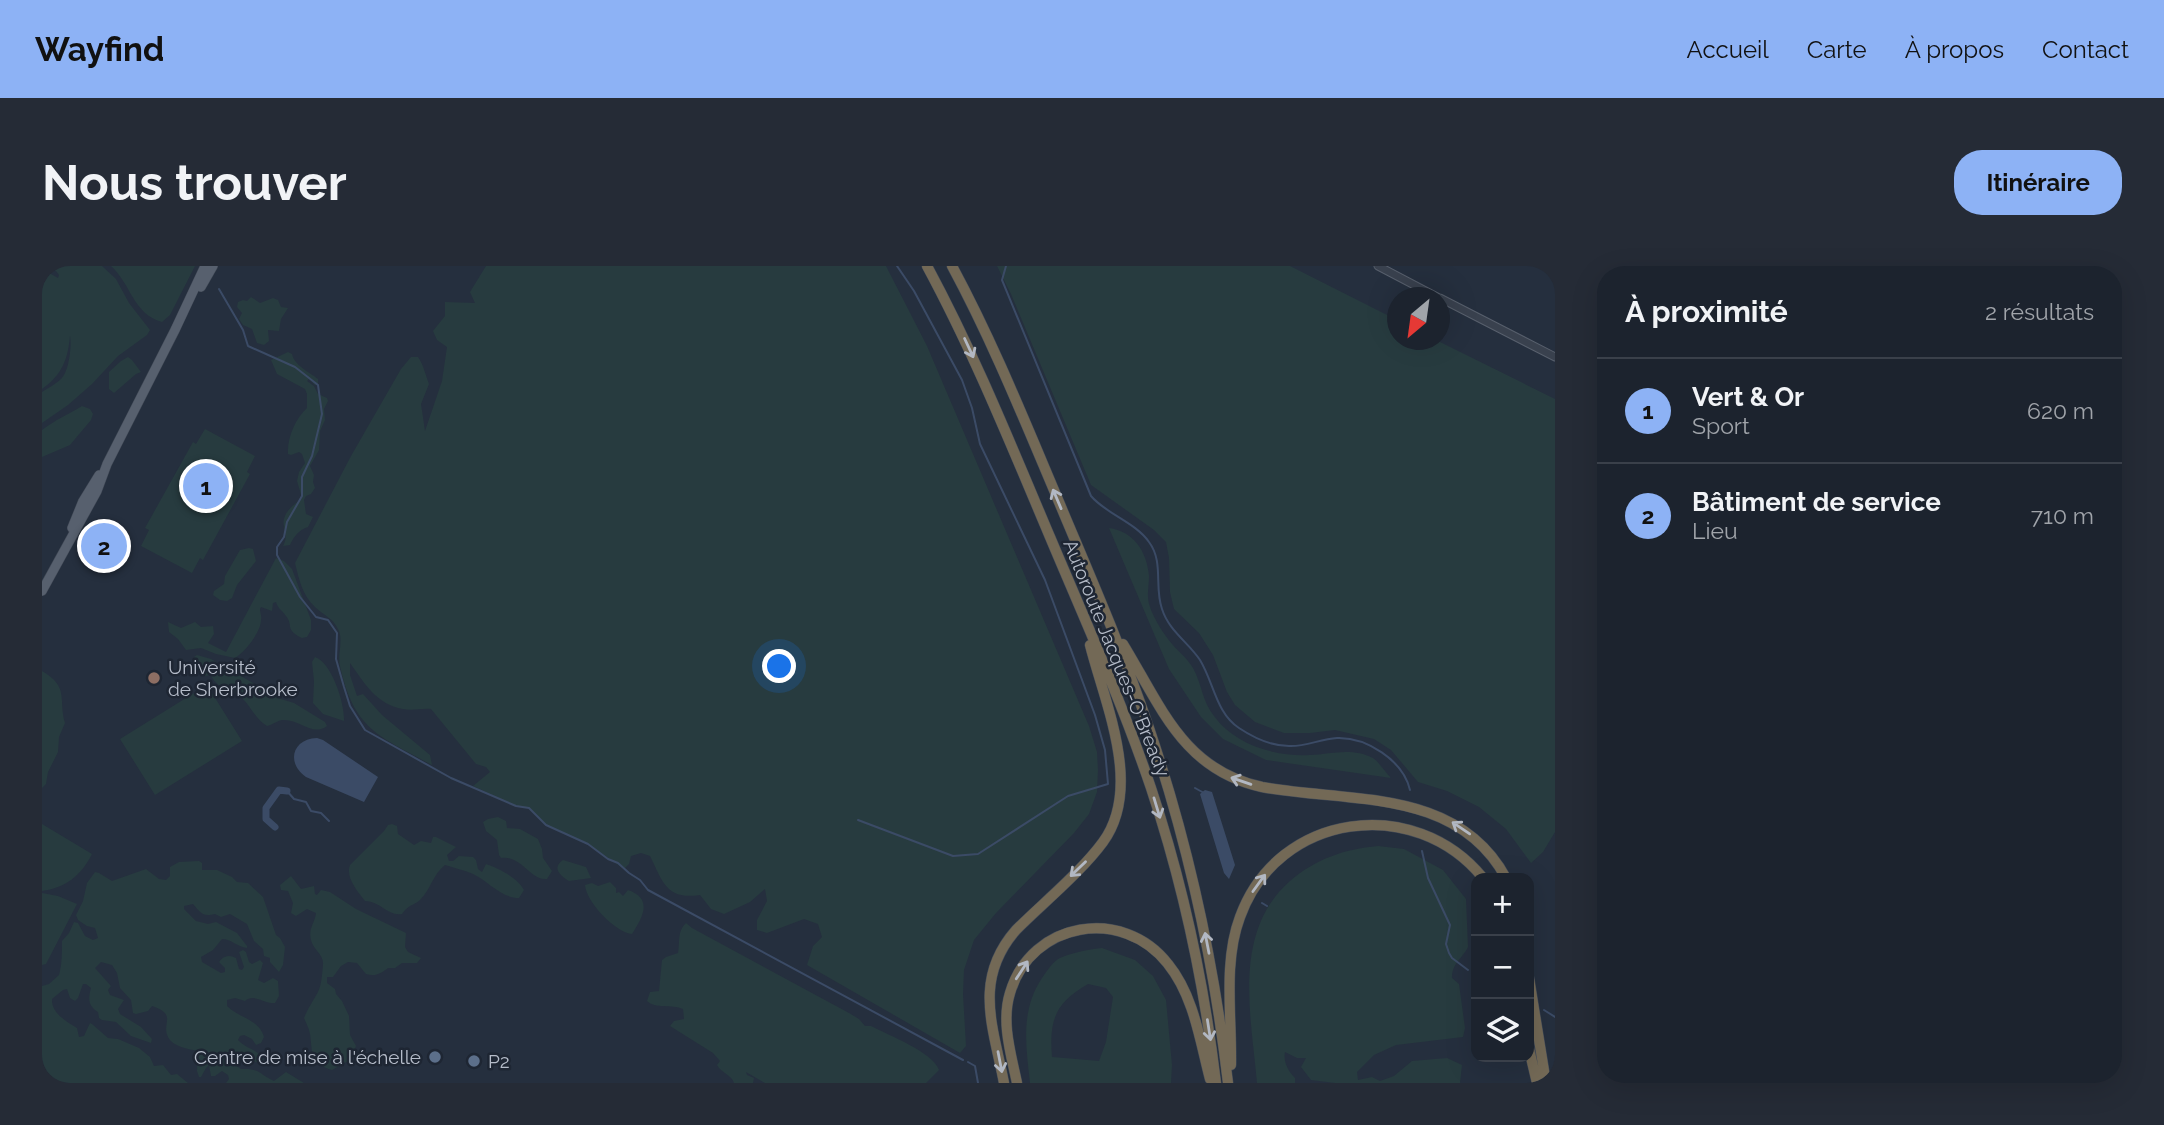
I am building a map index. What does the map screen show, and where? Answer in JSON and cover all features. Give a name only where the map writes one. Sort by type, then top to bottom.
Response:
[{"type":"highway","name":"Autoroute Jacques-O'Bready","points":[[927,266],[981,375],[1134,742],[1168,845],[1199,972],[1214,1083]]},
{"type":"highway","name":"Autoroute Jacques-O'Bready","points":[[951,266],[1000,363],[1108,620],[1153,739],[1189,864],[1213,979],[1230,1083]]},
{"type":"highway","points":[[1004,1083],[989,1004],[994,963],[1002,947],[1016,930],[1102,844],[1114,822],[1120,799],[1118,748],[1080,608]]},
{"type":"highway","points":[[1108,620],[1174,729],[1192,751],[1212,767],[1257,786],[1405,806],[1435,814],[1457,824],[1477,840],[1503,873]]},
{"type":"highway","points":[[1230,1083],[1230,971],[1235,933],[1244,906],[1256,886],[1284,855],[1309,839],[1336,829],[1366,825],[1390,826],[1417,832],[1443,844],[1467,861],[1478,873]]},
{"type":"highway","points":[[1017,1083],[1007,1017],[1010,993],[1018,974],[1034,953],[1054,939],[1078,930],[1099,928],[1119,931],[1139,939],[1153,948],[1171,967],[1188,1000],[1214,1083]]},
{"type":"highway","points":[[1532,999],[1546,1083]]},
{"type":"highway","points":[[1528,1083],[1531,1064]]},
{"type":"highway","points":[[1531,1064],[1537,1083]]},
{"type":"main road","points":[[42,590],[97,491],[107,464],[205,266]]},
{"type":"main road","points":[[175,331],[213,266]]},
{"type":"street","points":[[1378,266],[1418,287]]},
{"type":"street","points":[[1450,304],[1555,357]]},
{"type":"green space","points":[[48,266],[102,266],[116,279],[129,303],[150,330],[118,356],[68,405],[42,423],[42,392],[64,376],[71,346],[70,336],[63,366],[55,378],[42,389],[42,269],[58,278],[59,275]]},
{"type":"green space","points":[[111,266],[195,266],[170,315],[162,322],[152,318],[138,306]]},
{"type":"green space","points":[[486,266],[886,266],[927,346],[1089,726],[1097,752],[1097,792],[1089,814],[974,940],[964,970],[966,1046],[960,1053],[807,965],[813,946],[822,937],[818,924],[804,919],[767,933],[757,930],[757,920],[767,901],[765,889],[750,902],[724,914],[711,909],[700,895],[680,895],[673,892],[663,881],[650,856],[641,853],[631,856],[624,869],[588,844],[546,825],[529,808],[516,806],[473,786],[490,772],[486,767],[476,764],[431,709],[406,710],[385,703],[372,692],[350,663],[350,675],[357,696],[363,694],[382,715],[430,755],[432,765],[383,738],[361,718],[346,687],[340,666],[338,629],[307,597],[295,563],[351,456],[401,369],[411,357],[418,357],[429,384],[421,404],[425,431],[442,381],[447,347],[437,340],[433,331],[445,316],[445,302],[475,303],[470,292]]},
{"type":"green space","points":[[997,266],[1290,266],[1387,315],[1387,350],[1450,350],[1450,347],[1555,399],[1555,832],[1543,852],[1531,863],[1506,829],[1479,807],[1447,791],[1418,782],[1391,750],[1374,739],[1335,730],[1284,733],[1255,722],[1235,705],[1213,655],[1199,633],[1174,609],[1166,542],[1154,530],[1091,485]]},
{"type":"green space","points":[[251,297],[260,303],[273,298],[278,300],[281,307],[288,308],[281,319],[279,331],[268,330],[269,341],[264,345],[257,343],[252,329],[243,325],[239,319],[242,313],[237,307],[238,302],[247,301]]},
{"type":"green space","points":[[288,352],[299,365],[318,379],[318,385],[309,379],[307,381],[328,401],[324,409],[325,420],[320,431],[319,450],[310,466],[315,488],[304,500],[306,514],[313,517],[308,527],[297,534],[290,545],[283,546],[286,537],[285,516],[302,498],[297,481],[305,463],[299,452],[288,454],[289,441],[296,422],[307,408],[305,389],[277,374],[271,360]]},
{"type":"green space","points":[[128,357],[141,372],[114,393],[109,389],[109,372]]},
{"type":"green space","points":[[82,406],[90,409],[93,414],[91,420],[70,445],[42,457],[42,430]]},
{"type":"green space","points":[[205,429],[255,456],[247,472],[250,474],[203,560],[200,558],[192,573],[141,546],[149,530],[145,528],[193,442],[196,444]]},
{"type":"green space","points":[[1109,528],[1125,533],[1142,551],[1148,567],[1148,599],[1154,617],[1193,668],[1214,716],[1233,735],[1257,747],[1284,754],[1342,752],[1365,755],[1373,758],[1391,778],[1266,760],[1223,739],[1201,717],[1169,669]]},
{"type":"green space","points":[[253,549],[256,561],[237,585],[232,598],[227,601],[220,600],[213,595],[214,591],[224,584],[225,576],[240,550]]},
{"type":"green space","points":[[276,558],[292,569],[311,620],[311,630],[307,637],[302,638],[293,632],[276,602],[273,603],[272,611],[261,607],[260,625],[255,636],[248,647],[235,658],[201,648],[186,650],[169,632],[168,622],[181,628],[195,622],[201,627],[213,626],[214,634],[208,643],[226,652]]},
{"type":"green space","points":[[197,655],[211,659],[281,699],[294,703],[325,722],[327,726],[316,730],[283,720],[267,726],[241,697],[222,687],[210,675],[205,676],[194,657]]},
{"type":"green space","points":[[315,657],[332,675],[342,705],[344,721],[323,714],[313,703],[312,662]]},
{"type":"green space","points":[[42,671],[60,688],[65,723],[59,737],[58,752],[42,788]]},
{"type":"green space","points":[[207,685],[242,741],[155,795],[120,739]]},
{"type":"green space","points":[[498,817],[506,821],[507,828],[520,829],[538,839],[543,858],[552,871],[547,879],[541,879],[515,860],[501,858],[497,840],[486,831],[483,822]]},
{"type":"green space","points":[[42,824],[92,854],[72,880],[42,891]]},
{"type":"green space","points":[[392,824],[397,826],[398,834],[414,845],[421,841],[431,843],[433,837],[436,837],[456,847],[447,855],[449,861],[459,856],[473,857],[482,872],[486,864],[491,866],[513,878],[524,890],[519,898],[512,897],[473,874],[445,865],[420,900],[402,914],[392,913],[365,901],[351,879],[350,865]]},
{"type":"green space","points":[[1378,846],[1404,849],[1443,870],[1466,899],[1468,947],[1452,973],[1452,978],[1459,984],[1465,1028],[1463,1037],[1396,1045],[1374,1055],[1357,1072],[1358,1080],[1372,1077],[1380,1081],[1394,1076],[1412,1061],[1447,1058],[1462,1065],[1460,1083],[1335,1083],[1311,1080],[1301,1067],[1306,1058],[1297,1058],[1285,1052],[1285,1062],[1295,1078],[1295,1083],[1257,1083],[1251,1030],[1250,976],[1252,949],[1260,925],[1272,902],[1300,873],[1331,856]]},
{"type":"green space","points":[[563,860],[586,867],[591,878],[569,881],[558,869]]},
{"type":"green space","points":[[179,862],[202,863],[202,870],[217,870],[237,882],[248,883],[263,897],[276,935],[285,947],[283,965],[279,972],[254,941],[247,924],[230,914],[221,917],[215,914],[204,915],[193,904],[184,906],[196,921],[208,924],[216,922],[237,933],[247,946],[222,939],[213,950],[201,957],[202,962],[221,973],[225,972],[225,968],[219,962],[224,957],[231,956],[236,958],[239,969],[242,970],[244,967],[239,952],[243,950],[252,964],[260,960],[263,963],[258,980],[264,983],[273,978],[278,981],[279,996],[275,1003],[256,998],[245,1001],[235,998],[227,1000],[227,1006],[258,1026],[264,1037],[261,1043],[256,1045],[244,1035],[238,1040],[261,1056],[264,1060],[261,1064],[236,1054],[231,1057],[231,1062],[241,1069],[256,1071],[274,1081],[286,1072],[304,1083],[226,1083],[228,1075],[222,1071],[211,1076],[209,1065],[199,1077],[198,1051],[182,1047],[170,1040],[166,1032],[167,1016],[160,1009],[152,1006],[148,1011],[133,1013],[131,1000],[120,988],[112,965],[101,962],[95,968],[111,986],[108,990],[110,995],[124,1000],[118,1009],[120,1014],[141,1027],[152,1039],[151,1043],[131,1036],[116,1022],[99,1018],[90,1002],[91,988],[86,984],[83,984],[75,1001],[70,998],[67,989],[63,990],[52,999],[54,1009],[64,1020],[77,1028],[79,1037],[84,1036],[90,1023],[108,1038],[118,1039],[139,1048],[150,1057],[154,1066],[163,1065],[171,1075],[177,1074],[188,1083],[42,1083],[42,986],[49,984],[59,975],[62,941],[74,922],[78,923],[85,936],[93,940],[98,938],[95,928],[78,920],[76,915],[87,883],[95,872],[112,881],[146,869],[159,879],[166,880],[170,876],[170,867]]},
{"type":"green space","points":[[291,876],[301,889],[314,886],[317,895],[321,890],[330,892],[356,909],[406,933],[405,947],[408,952],[421,958],[417,963],[402,963],[373,975],[366,974],[357,963],[348,962],[341,966],[333,977],[327,977],[327,983],[335,989],[349,1016],[350,1035],[356,1046],[350,1060],[332,1070],[316,1061],[304,1018],[319,989],[322,975],[323,961],[310,936],[316,913],[307,909],[296,916],[291,913],[293,903],[288,891],[281,890],[280,885]]},
{"type":"green space","points":[[610,882],[616,888],[616,893],[619,892],[623,896],[628,890],[641,898],[644,909],[632,934],[610,923],[596,908],[585,885],[592,883],[598,886]]},
{"type":"green space","points":[[42,893],[77,904],[46,964],[42,965]]},
{"type":"green space","points":[[686,923],[849,1013],[865,1026],[871,1026],[919,1051],[935,1063],[939,1070],[926,1083],[765,1083],[746,1072],[754,1078],[753,1083],[734,1083],[719,1068],[717,1065],[720,1061],[713,1053],[670,1026],[674,1021],[684,1019],[683,1009],[654,1005],[647,1001],[650,992],[659,991],[662,960],[678,953],[680,933]]},
{"type":"green space","points":[[1102,948],[1135,960],[1153,976],[1166,1000],[1171,1083],[1030,1083],[1026,1029],[1035,990],[1057,959]],"holes":[[[1088,984],[1106,988],[1113,997],[1106,1042],[1099,1061],[1052,1057],[1053,1023],[1061,1006]]]},
{"type":"water","points":[[317,738],[378,777],[364,802],[306,777],[300,771],[294,759],[297,747],[309,739]]},
{"type":"water","points":[[1205,790],[1212,792],[1235,865],[1229,879],[1224,873],[1200,794]]},
{"type":"waterway","points":[[858,820],[953,856],[978,854],[1068,796],[1108,784],[1105,750],[1095,715],[1045,580],[980,444],[962,380],[914,291],[897,266]]},
{"type":"waterway","points":[[1006,266],[1002,280],[1091,496],[1136,529],[1154,550],[1158,566],[1160,601],[1165,617],[1200,660],[1220,706],[1231,722],[1263,741],[1282,746],[1337,738],[1360,741],[1382,752],[1391,760],[1400,769],[1410,790]]},
{"type":"waterway","points":[[219,289],[243,330],[248,346],[295,367],[318,385],[322,414],[312,456],[302,477],[302,496],[287,522],[284,537],[277,547],[277,555],[300,597],[316,617],[328,620],[337,633],[336,659],[344,687],[350,706],[365,730],[451,778],[516,806],[529,808],[546,825],[588,844],[618,863],[648,890],[963,1060]]},
{"type":"waterway","points":[[1195,788],[1204,793]]},
{"type":"waterway","points":[[275,827],[266,819],[266,808],[279,790],[287,791]]},
{"type":"waterway","points":[[287,791],[294,799],[306,802],[311,811],[321,813],[329,821]]},
{"type":"waterway","points":[[1422,851],[1428,878],[1450,925],[1446,944],[1449,953],[1468,970]]},
{"type":"waterway","points":[[1262,903],[1267,906]]},
{"type":"waterway","points":[[1544,1010],[1555,1017]]},
{"type":"waterway","points":[[968,1062],[975,1066],[978,1083]]},
{"type":"place","name":"Vert & Or","points":[[206,486]]},
{"type":"place","name":"Bâtiment de service","points":[[104,546]]},
{"type":"place","name":"Université de Sherbrooke","points":[[154,678]]},
{"type":"place","name":"Centre de mise à l'échelle","points":[[435,1057]]},
{"type":"place","name":"P2","points":[[474,1061]]}]
